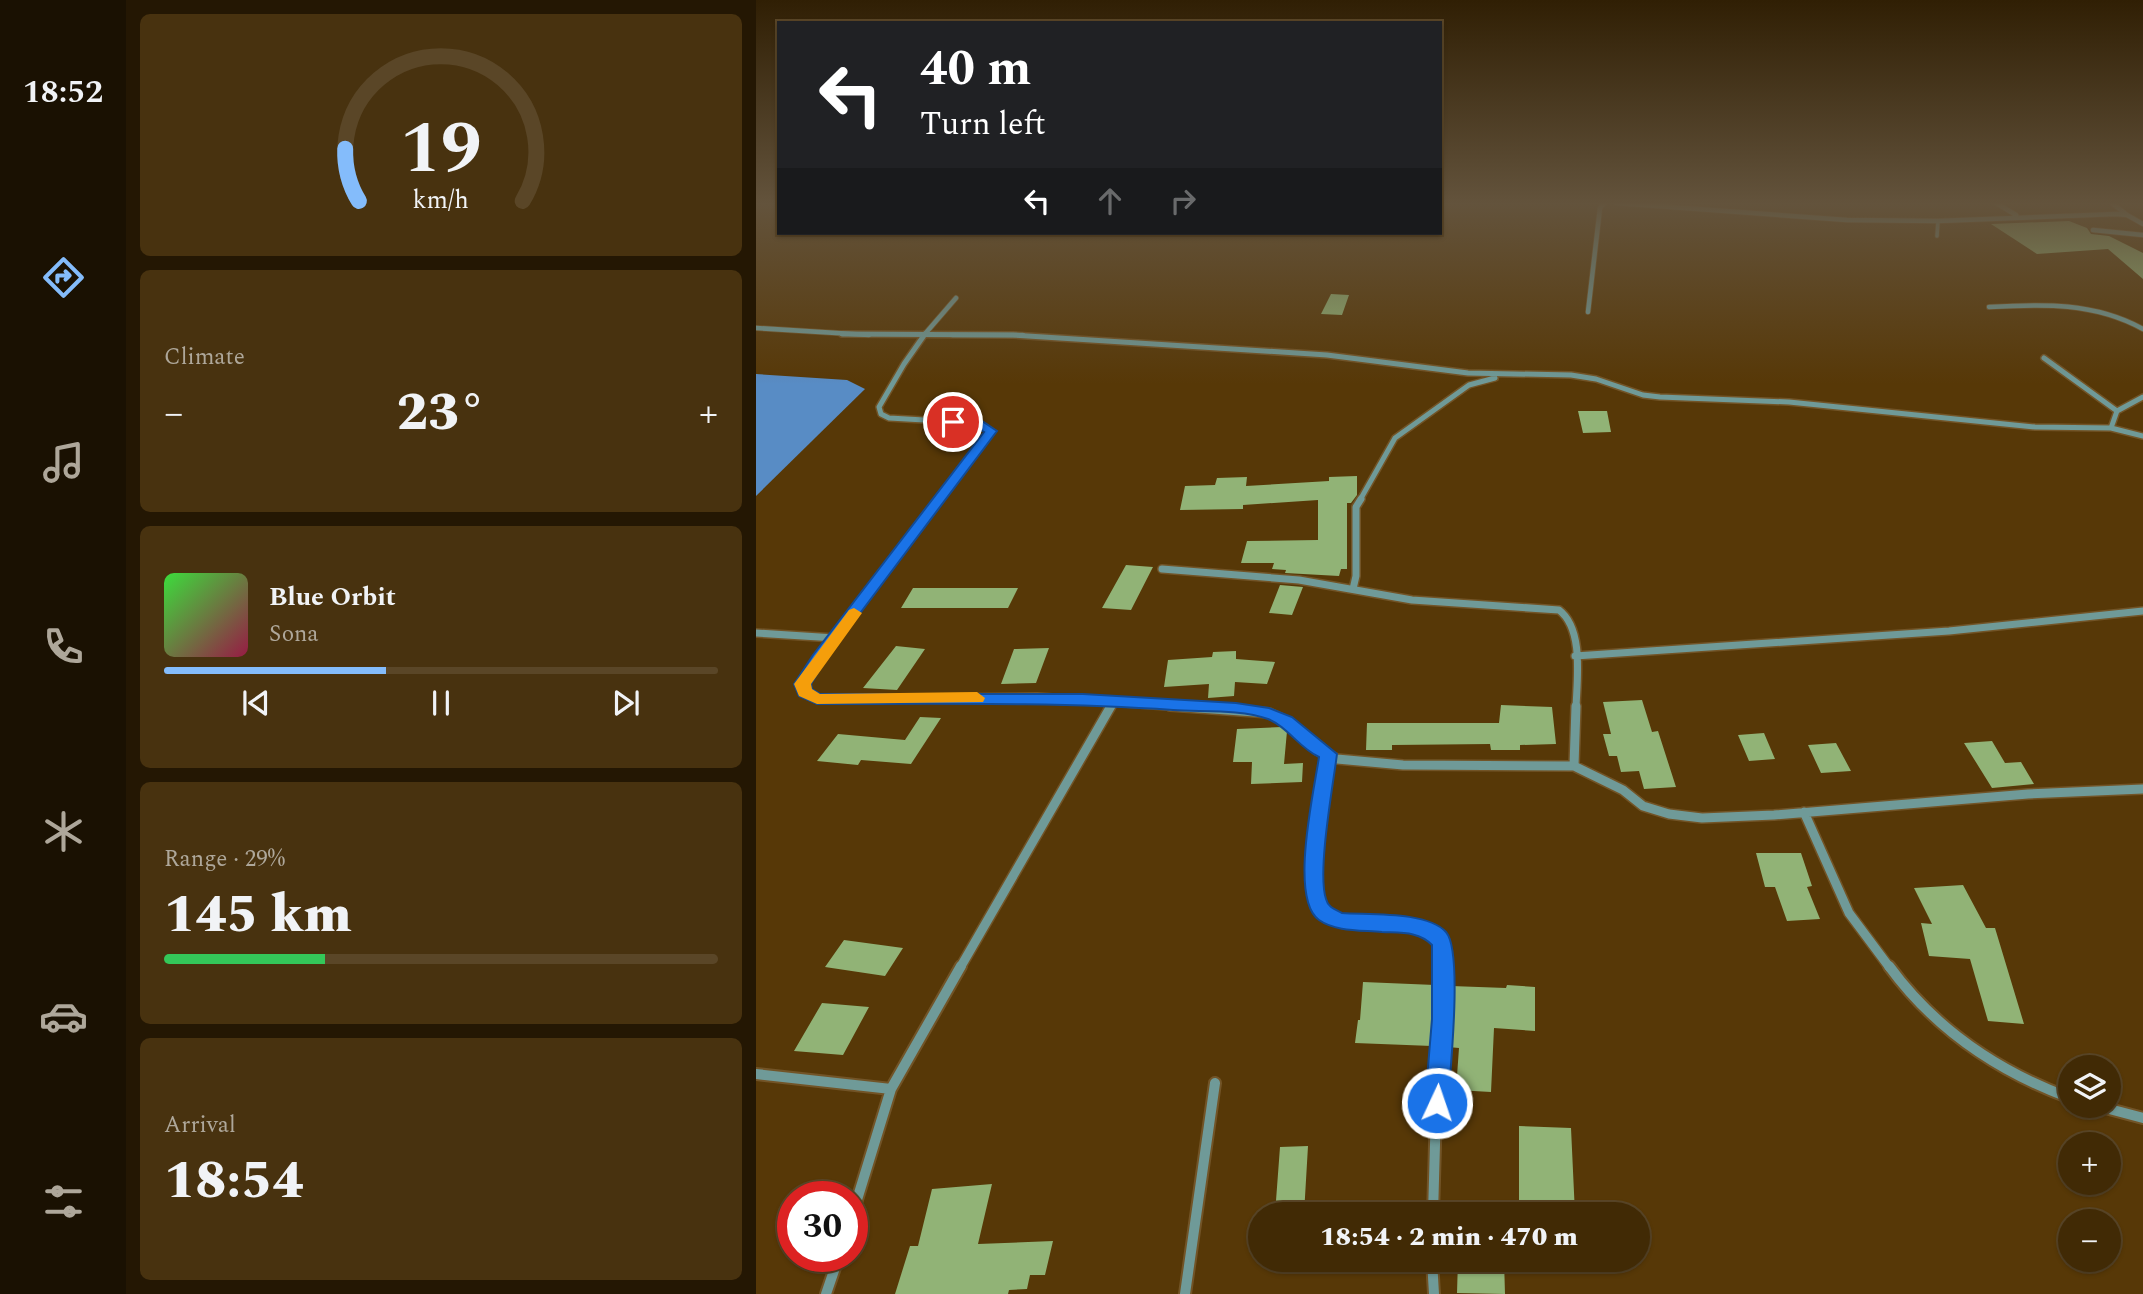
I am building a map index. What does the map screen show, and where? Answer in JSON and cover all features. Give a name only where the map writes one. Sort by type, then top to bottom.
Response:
[{"type":"street","points":[[1588,312],[1594,263]]},
{"type":"street","points":[[956,298],[924,335],[879,407],[881,414],[904,420],[977,423],[991,431],[802,684],[805,692],[817,699],[1037,697],[1269,713],[1286,721],[1310,744],[1336,759],[1403,765],[1574,765],[1623,790],[1643,806],[1669,814],[1702,818],[2028,794],[2143,789]]},
{"type":"street","points":[[1989,307],[2094,309],[2143,329]]},
{"type":"street","points":[[756,328],[877,336],[1121,340],[1327,355],[1468,373],[1509,376],[1571,375],[1596,379],[1643,395],[1660,397],[1789,402],[2035,427],[2111,428],[2143,436]]},
{"type":"street","points":[[2044,358],[2116,411]]},
{"type":"street","points":[[1353,589],[1356,576],[1356,507],[1395,438],[1469,385],[1509,376]]},
{"type":"street","points":[[2111,428],[2116,411],[2143,397]]},
{"type":"street","points":[[1162,569],[1255,575],[1412,600],[1502,604],[1559,610],[1572,624],[1575,656],[1574,765]]},
{"type":"street","points":[[1575,656],[1949,631],[2143,611]]},
{"type":"street","points":[[756,633],[835,638]]},
{"type":"street","points":[[863,1181],[891,1089],[1113,702]]},
{"type":"street","points":[[1328,754],[1313,874],[1316,900],[1324,914],[1339,920],[1419,926],[1438,937],[1443,945],[1443,1019],[1437,1075],[1433,1202]]},
{"type":"street","points":[[1804,812],[1849,913],[1907,989],[1943,1027],[1986,1059],[2035,1085],[2058,1094]]},
{"type":"street","points":[[756,1074],[891,1089]]},
{"type":"street","points":[[1185,1294],[1215,1083]]},
{"type":"street","points":[[2121,1112],[2143,1118]]},
{"type":"street","points":[[826,1294],[834,1272]]},
{"type":"street","points":[[1433,1272],[1434,1294]]},
{"type":"water","points":[[756,374],[847,380],[865,389],[756,496]]},
{"type":"building","points":[[2125,263],[2143,263],[2143,279]]},
{"type":"building","points":[[1331,294],[1349,295],[1342,315],[1321,314]]},
{"type":"building","points":[[1578,411],[1607,411],[1611,432],[1583,433]]},
{"type":"building","points":[[1357,476],[1357,495],[1351,503],[1347,503],[1347,569],[1341,569],[1339,576],[1285,573],[1286,570],[1272,569],[1274,563],[1241,563],[1247,541],[1318,540],[1318,500],[1243,505],[1243,509],[1180,510],[1185,486],[1215,485],[1217,478],[1247,477],[1246,486],[1329,481],[1329,477]]},
{"type":"building","points":[[1126,565],[1153,567],[1131,610],[1102,608]]},
{"type":"building","points":[[1280,585],[1303,587],[1292,615],[1269,613]]},
{"type":"building","points":[[913,588],[1018,588],[1008,608],[901,608]]},
{"type":"building","points":[[896,646],[925,649],[897,690],[863,688]]},
{"type":"building","points":[[1049,648],[1036,683],[1001,684],[1014,649]]},
{"type":"building","points":[[1236,651],[1236,659],[1275,662],[1267,684],[1235,682],[1234,696],[1208,698],[1209,684],[1164,687],[1168,660],[1212,657],[1213,652]]},
{"type":"building","points":[[1642,700],[1652,732],[1658,731],[1676,787],[1644,789],[1639,771],[1621,772],[1617,756],[1609,756],[1603,734],[1611,734],[1603,702]]},
{"type":"building","points":[[1501,705],[1552,707],[1556,744],[1520,745],[1520,750],[1491,750],[1490,744],[1392,745],[1392,750],[1366,750],[1367,723],[1499,723]]},
{"type":"building","points":[[920,717],[941,718],[911,764],[861,760],[858,765],[817,761],[838,734],[905,740]]},
{"type":"building","points":[[1282,727],[1287,731],[1284,764],[1303,763],[1302,782],[1251,784],[1252,762],[1233,762],[1237,729]]},
{"type":"building","points":[[1764,733],[1775,759],[1749,761],[1738,735]]},
{"type":"building","points":[[1992,741],[2005,763],[2021,762],[2034,784],[1992,788],[1964,743]]},
{"type":"building","points":[[1836,743],[1851,771],[1821,773],[1808,745]]},
{"type":"building","points":[[1756,853],[1801,853],[1812,886],[1807,887],[1820,919],[1787,921],[1775,887],[1765,887]]},
{"type":"building","points":[[1963,885],[1986,928],[1995,928],[2024,1024],[1988,1021],[1970,959],[1929,956],[1921,923],[1932,924],[1914,888]]},
{"type":"building","points":[[844,940],[903,948],[885,976],[825,967]]},
{"type":"building","points":[[1363,982],[1435,985],[1432,1046],[1355,1043]]},
{"type":"building","points":[[1507,985],[1535,987],[1535,1031],[1494,1028],[1491,1092],[1456,1090],[1459,1048],[1448,1047],[1451,986],[1506,988]]},
{"type":"building","points":[[822,1003],[869,1007],[843,1055],[794,1051]]},
{"type":"building","points":[[1519,1126],[1571,1128],[1574,1202],[1519,1202]]},
{"type":"building","points":[[1308,1146],[1305,1202],[1276,1202],[1280,1147]]},
{"type":"building","points":[[992,1184],[978,1244],[1053,1241],[1045,1275],[1030,1275],[1027,1289],[1009,1290],[1008,1294],[895,1294],[910,1246],[918,1246],[932,1189]]},
{"type":"building","points":[[1458,1272],[1504,1272],[1505,1294],[1457,1293]]},
{"type":"slow traffic","points":[[854,613],[802,684],[805,692],[817,699],[977,698]]},
{"type":"route","points":[[953,422],[977,423],[991,431],[819,658],[802,684],[805,692],[817,699],[1083,699],[1236,709],[1269,713],[1286,721],[1317,750],[1328,754],[1313,874],[1316,900],[1324,914],[1339,920],[1419,926],[1438,937],[1443,945],[1443,1019],[1437,1103]]}]
